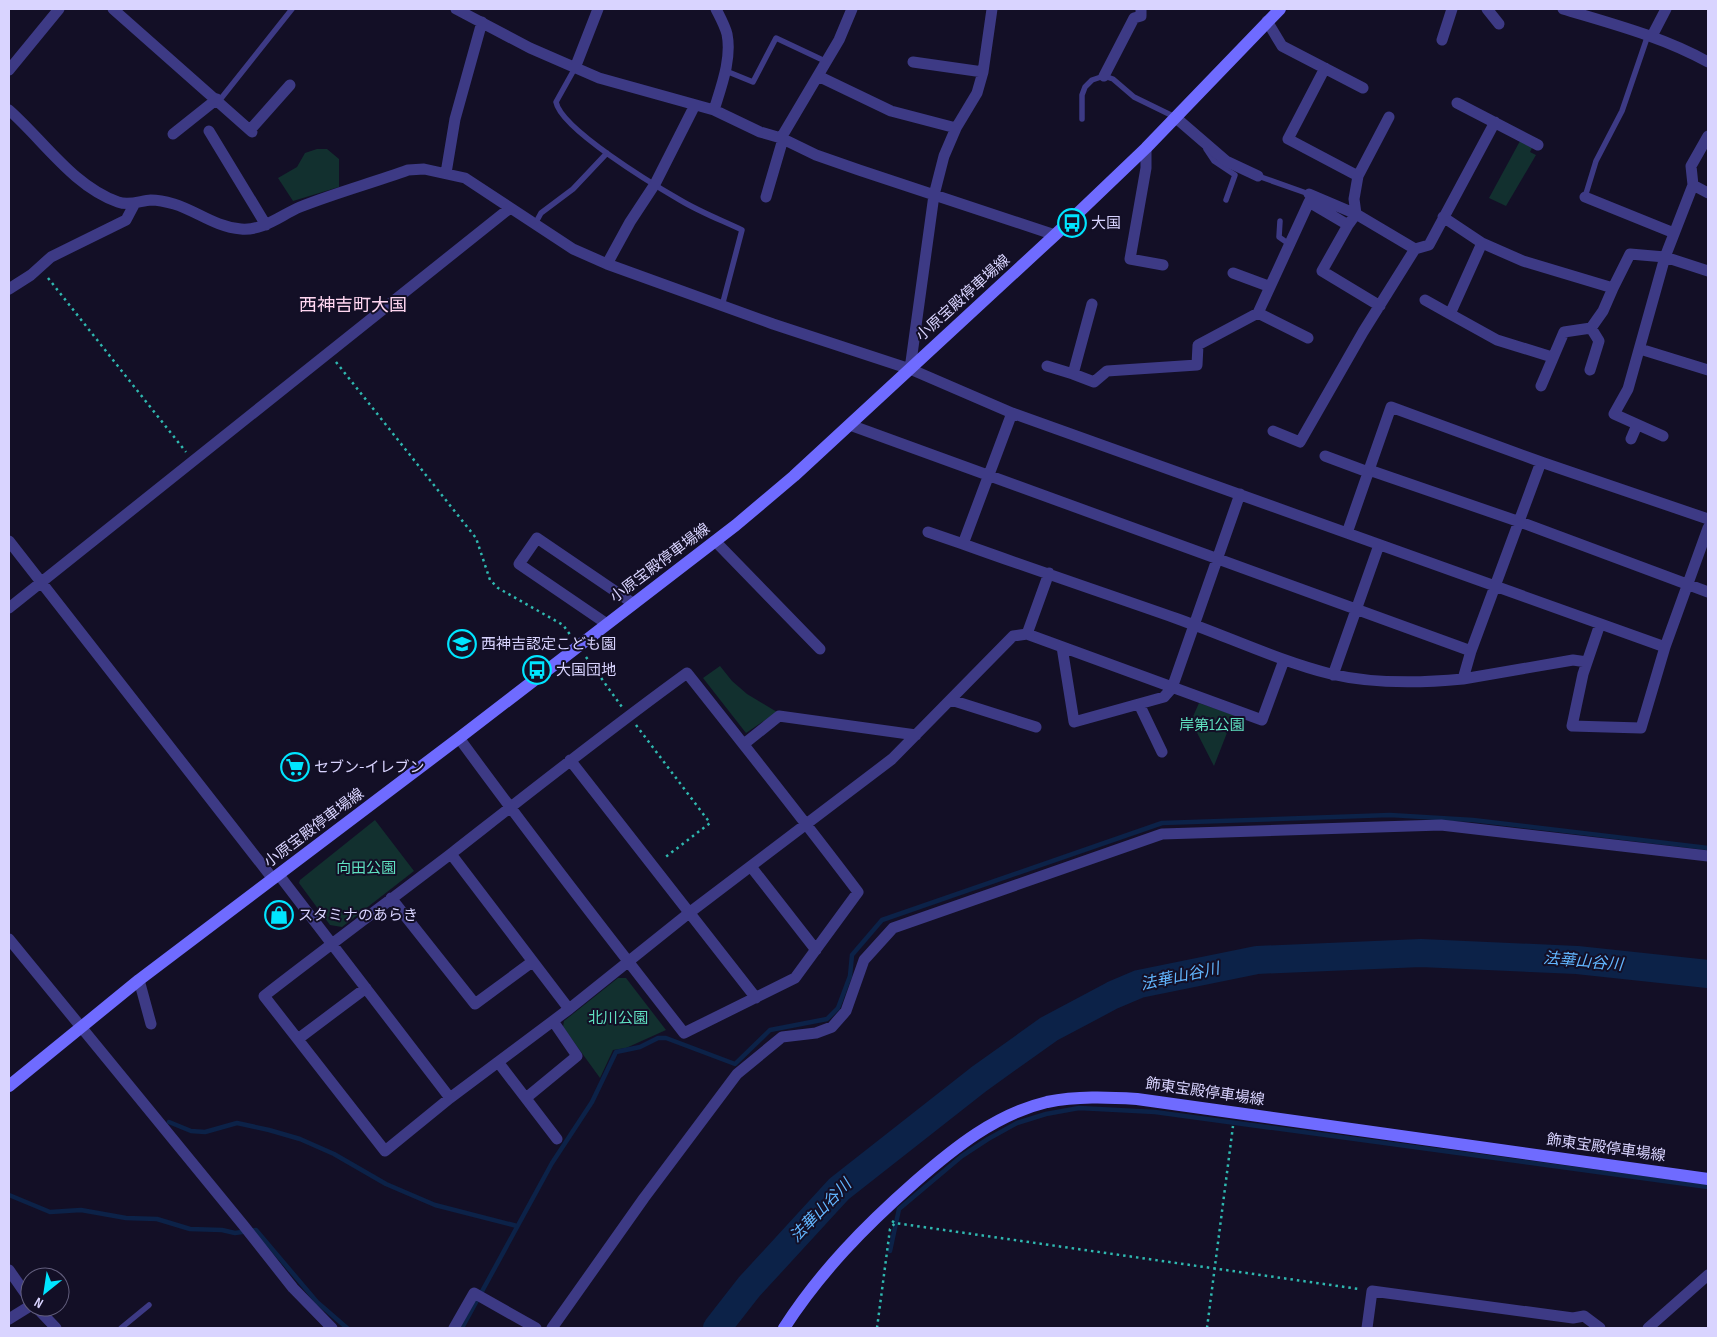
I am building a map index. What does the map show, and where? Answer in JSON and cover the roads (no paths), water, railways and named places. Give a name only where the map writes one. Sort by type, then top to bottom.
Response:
[{"type":"main road","name":"小原宝殿停車場線","points":[[9,1086],[139,980],[634,604],[794,476],[1055,235],[1146,148],[1280,9]]},
{"type":"main road","name":"飾東宝殿停車場線","points":[[784,1328],[802,1300],[840,1253],[882,1211],[962,1143],[1003,1118],[1047,1102],[1092,1096],[1110,1098],[1234,1113],[1708,1179]]},
{"type":"street","points":[[9,70],[59,9]]},
{"type":"street","points":[[113,9],[251,131],[290,86]]},
{"type":"street","points":[[456,9],[599,78],[714,110],[760,132],[782,138],[816,155],[1055,235]]},
{"type":"street","points":[[446,172],[455,119],[481,9]]},
{"type":"street","points":[[575,68],[598,9]]},
{"type":"street","points":[[714,110],[725,71],[727,34],[716,9]]},
{"type":"street","points":[[766,197],[782,138],[839,40],[852,9]]},
{"type":"street","points":[[910,369],[934,195],[944,156],[956,128],[977,93],[984,72],[992,9]]},
{"type":"street","points":[[1104,76],[1134,18],[1141,16],[1141,9]]},
{"type":"street","points":[[1442,40],[1452,9]]},
{"type":"street","points":[[1487,9],[1499,24]]},
{"type":"street","points":[[1563,9],[1650,36],[1682,48],[1708,62]]},
{"type":"street","points":[[1650,36],[1666,9]]},
{"type":"street","points":[[1267,21],[1282,46],[1363,88]]},
{"type":"street","points":[[913,62],[984,72]]},
{"type":"street","points":[[1325,68],[1288,139],[1358,176]]},
{"type":"street","points":[[818,76],[891,111],[956,128]]},
{"type":"street","points":[[173,134],[218,100]]},
{"type":"street","points":[[1457,102],[1538,145]]},
{"type":"street","points":[[607,264],[630,222],[655,184],[695,105]]},
{"type":"street","points":[[9,110],[36,134],[68,171],[92,190],[119,203],[153,200],[174,204],[224,227],[244,230],[266,225],[299,208],[408,170],[424,169],[446,172],[465,178],[573,249],[607,264],[722,306],[910,369],[1012,413],[1665,647]]},
{"type":"street","points":[[1175,117],[1226,161],[1258,176]]},
{"type":"street","points":[[1380,306],[1322,271],[1356,214],[1354,199],[1358,176],[1389,117]]},
{"type":"street","points":[[1272,430],[1300,442],[1309,436],[1380,306],[1415,249],[1429,245],[1495,122]]},
{"type":"street","points":[[209,131],[266,225]]},
{"type":"street","points":[[1663,436],[1614,414],[1628,389],[1665,257],[1693,186],[1691,166],[1708,136]]},
{"type":"street","points":[[1146,148],[1146,168],[1130,260],[1163,265]]},
{"type":"street","points":[[1693,186],[1708,193]]},
{"type":"street","points":[[1309,194],[1356,214],[1371,225],[1415,249]]},
{"type":"street","points":[[1585,197],[1674,233]]},
{"type":"street","points":[[1047,366],[1094,382],[1107,371],[1197,365],[1198,345],[1258,313],[1268,286],[1309,202],[1348,225]]},
{"type":"street","points":[[9,289],[51,257],[126,220],[135,203]]},
{"type":"street","points":[[9,608],[510,208]]},
{"type":"street","points":[[1444,217],[1482,243],[1523,261],[1613,288]]},
{"type":"street","points":[[1450,314],[1482,243]]},
{"type":"street","points":[[1541,386],[1564,332],[1591,328],[1603,311],[1630,254],[1665,257],[1708,271]]},
{"type":"street","points":[[1233,273],[1268,286]]},
{"type":"street","points":[[1426,300],[1497,340],[1552,357]]},
{"type":"street","points":[[1073,374],[1092,304]]},
{"type":"street","points":[[1258,313],[1308,338]]},
{"type":"street","points":[[1590,370],[1599,341],[1591,328]]},
{"type":"street","points":[[1640,349],[1708,370]]},
{"type":"street","points":[[1346,534],[1391,407],[1541,462],[1708,519]]},
{"type":"street","points":[[964,544],[987,476],[1012,413]]},
{"type":"street","points":[[850,425],[1471,651]]},
{"type":"street","points":[[1631,439],[1638,425]]},
{"type":"street","points":[[1325,456],[1520,522],[1708,592]]},
{"type":"street","points":[[1463,679],[1471,651],[1496,588],[1541,462]]},
{"type":"street","points":[[1062,647],[1074,722],[1164,696],[1172,688],[1240,494]]},
{"type":"street","points":[[1600,624],[1587,662],[1572,726],[1641,728],[1665,647],[1708,528]]},
{"type":"street","points":[[928,532],[1049,573],[1284,660],[1333,675],[1418,682],[1463,679],[1574,660],[1587,662]]},
{"type":"street","points":[[606,624],[519,564],[537,538],[634,604]]},
{"type":"street","points":[[9,541],[276,877],[332,944],[450,1098]]},
{"type":"street","points":[[715,541],[820,649]]},
{"type":"street","points":[[1333,675],[1379,545]]},
{"type":"street","points":[[1027,634],[1049,573]]},
{"type":"street","points":[[459,738],[510,807],[629,962],[684,1033],[795,978],[858,892],[807,825],[744,744],[687,674],[629,715],[570,760],[510,807],[451,854],[264,996],[384,1151],[450,1098],[569,1009],[629,962],[689,913],[752,868],[807,825],[892,759],[1013,636],[1027,634],[1262,720],[1284,660]]},
{"type":"street","points":[[951,700],[1036,727]]},
{"type":"street","points":[[1139,704],[1162,752]]},
{"type":"street","points":[[744,744],[779,716],[916,735]]},
{"type":"street","points":[[570,760],[756,998]]},
{"type":"street","points":[[552,1328],[644,1198],[737,1074],[782,1037],[816,1033],[832,1026],[846,1011],[864,960],[893,928],[1162,834],[1441,825],[1708,856]]},
{"type":"street","points":[[451,854],[569,1009]]},
{"type":"street","points":[[752,868],[816,950]]},
{"type":"street","points":[[391,898],[475,1004],[532,962]]},
{"type":"street","points":[[9,939],[254,1237],[293,1288],[332,1328]]},
{"type":"street","points":[[139,980],[152,1024]]},
{"type":"street","points":[[298,1039],[366,988]]},
{"type":"street","points":[[526,1098],[577,1056],[553,1021]]},
{"type":"street","points":[[498,1062],[557,1139]]},
{"type":"street","points":[[9,1270],[20,1286]]},
{"type":"street","points":[[1648,1328],[1708,1275]]},
{"type":"street","points":[[1367,1328],[1372,1291],[1573,1318],[1584,1316],[1600,1328]]},
{"type":"street","points":[[454,1328],[474,1293],[536,1328]]},
{"type":"street","points":[[9,1319],[20,1312]]},
{"type":"street","points":[[46,1317],[56,1328]]},
{"type":"lane","points":[[218,100],[292,9]]},
{"type":"lane","points":[[1585,197],[1596,161],[1622,112],[1650,36]]},
{"type":"lane","points":[[725,71],[753,82],[776,38],[826,62]]},
{"type":"lane","points":[[575,68],[556,102],[557,109],[575,128],[607,153],[681,201],[742,230],[722,306]]},
{"type":"lane","points":[[1082,119],[1082,95],[1085,87],[1092,80],[1104,76],[1113,79],[1134,97],[1175,117]]},
{"type":"lane","points":[[1207,144],[1206,149],[1214,161],[1235,175],[1226,200]]},
{"type":"lane","points":[[535,224],[541,213],[579,184],[607,153]]},
{"type":"lane","points":[[1258,176],[1309,194]]},
{"type":"lane","points":[[1280,221],[1279,237],[1289,244]]},
{"type":"lane","points":[[121,1328],[149,1305]]},
{"type":"waterway","points":[[462,1328],[552,1163],[592,1102],[616,1052],[640,1047],[658,1038],[666,1038],[735,1064],[770,1030],[827,1019],[838,1008],[850,976],[852,955],[882,920],[1162,823],[1390,815],[1473,820],[1708,848]]},
{"type":"waterway","name":"法華山谷川","points":[[717,1328],[749,1287],[839,1189],[979,1079],[1049,1029],[1113,995],[1139,984],[1257,960],[1421,953],[1577,960],[1708,974]]},
{"type":"waterway","points":[[890,1251],[899,1209],[962,1156],[1017,1123],[1046,1114],[1079,1108],[1155,1112],[1708,1187]]},
{"type":"waterway","points":[[169,1122],[191,1131],[205,1132],[237,1123],[300,1139],[334,1154],[386,1184],[435,1205],[517,1226]]},
{"type":"waterway","points":[[9,1195],[50,1212],[81,1210],[126,1218],[157,1219],[190,1229],[222,1230],[235,1233],[256,1230],[317,1302],[347,1328]]},
{"type":"place","name":"大国","points":[[1072,223]]},
{"type":"place","name":"西神吉認定こども園","points":[[462,644]]},
{"type":"place","name":"大国団地","points":[[537,670]]},
{"type":"place","name":"セブン-イレブン","points":[[295,767]]},
{"type":"place","name":"スタミナのあらき","points":[[279,915]]},
{"type":"district","name":"西神吉町大国","points":[[353,305]]},
{"type":"park label","name":"岸第1公園","points":[[1212,725]]},
{"type":"park label","name":"向田公園","points":[[366,868]]},
{"type":"park label","name":"北川公園","points":[[618,1018]]}]
